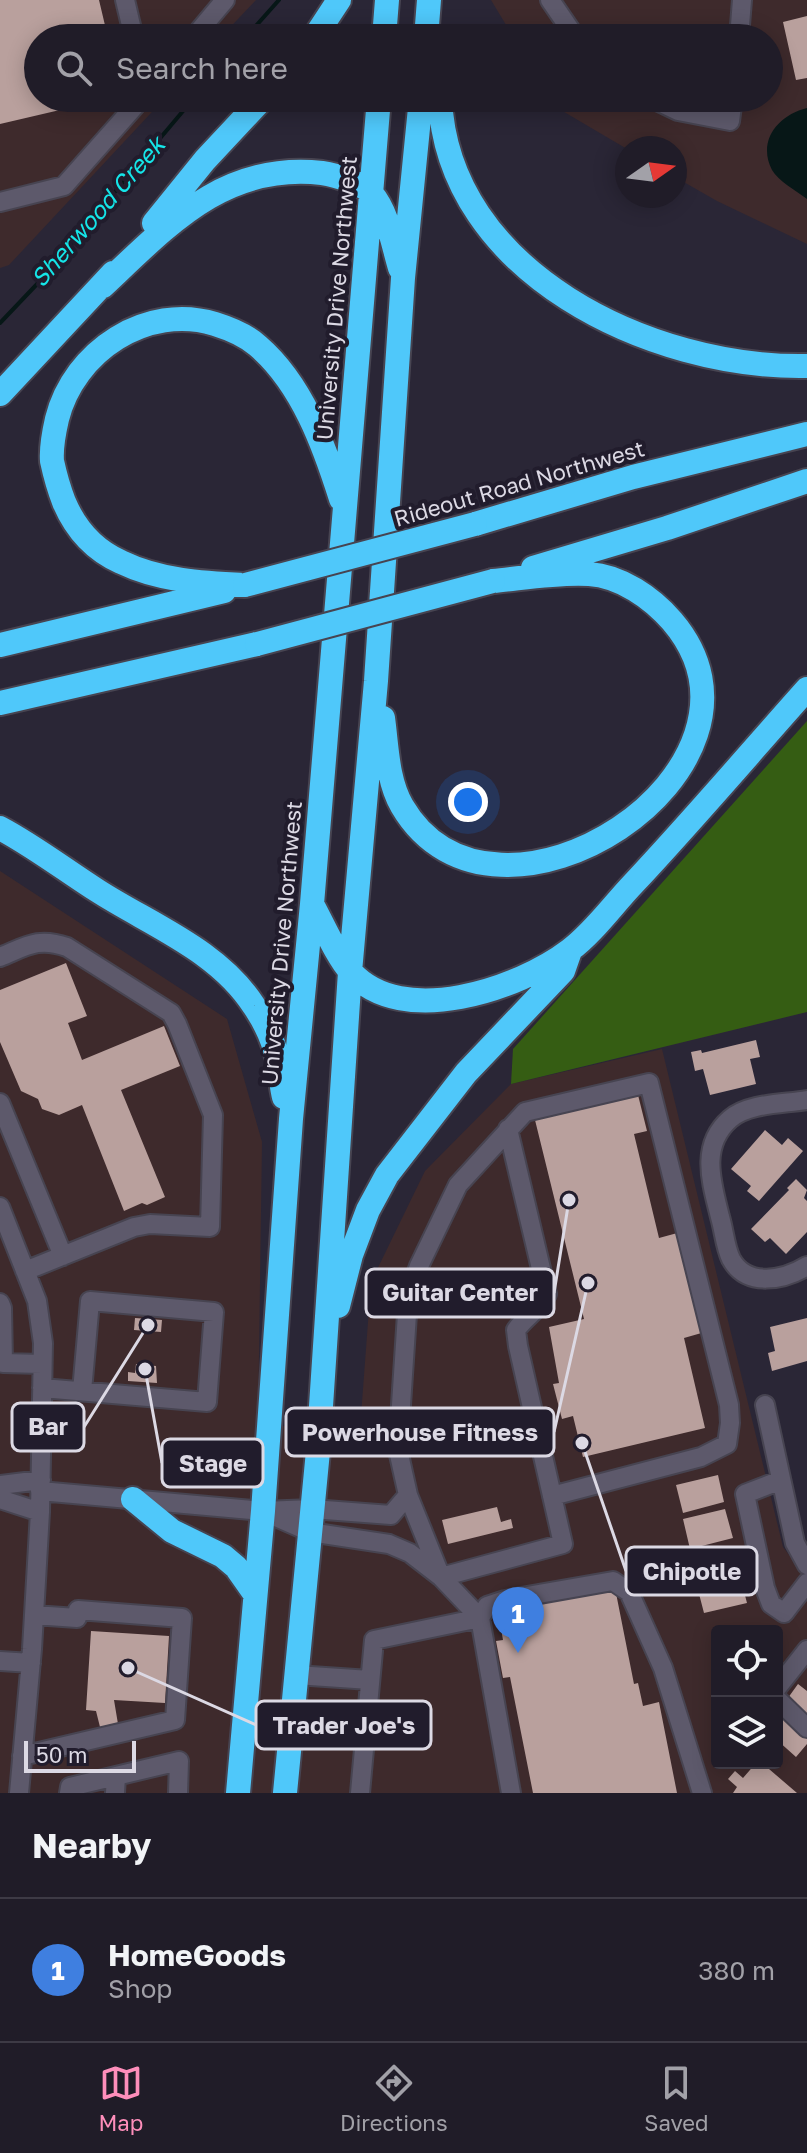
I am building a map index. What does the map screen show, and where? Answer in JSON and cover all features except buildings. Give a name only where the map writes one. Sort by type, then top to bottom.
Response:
[{"type":"highway","points":[[323,24],[339,0]]},
{"type":"highway","points":[[385,24],[387,0]]},
{"type":"highway","points":[[427,24],[429,0]]},
{"type":"highway","points":[[437,0],[438,24]]},
{"type":"highway","points":[[103,286],[205,160],[250,112]]},
{"type":"highway","name":"University Drive Northwest","points":[[238,1793],[263,1511],[291,1119],[312,904],[378,112]]},
{"type":"highway","points":[[285,1793],[311,1520],[350,972],[376,681],[403,278],[420,112]]},
{"type":"highway","points":[[440,112],[450,158],[461,188],[496,238],[550,289],[588,311],[653,340],[727,359],[807,366]]},
{"type":"highway","points":[[0,394],[103,286],[188,208],[225,187],[279,173],[303,171],[334,175],[371,192],[382,212],[403,278]]},
{"type":"highway","points":[[245,585],[159,577],[120,562],[92,544],[71,517],[60,491],[52,458],[55,429],[61,404],[77,374],[96,352],[120,335],[171,318],[194,318],[240,333],[259,346],[299,396],[328,458],[344,510]]},
{"type":"highway","name":"Rideout Road Northwest","points":[[0,645],[245,585],[475,524],[633,477],[807,434]]},
{"type":"highway","points":[[0,703],[257,644],[493,581],[807,481]]},
{"type":"highway","points":[[376,681],[391,775],[401,805],[419,829],[443,848],[464,857],[490,864],[523,865],[551,860],[581,850],[657,798],[688,758],[699,729],[704,702],[695,658],[683,633],[661,608],[617,581],[590,574],[493,581]]},
{"type":"highway","points":[[312,904],[350,972],[368,986],[391,995],[422,1000],[455,999],[512,984],[571,950],[690,823],[807,689]]},
{"type":"highway","points":[[0,828],[178,938],[234,980],[267,1029],[278,1060],[291,1119]]},
{"type":"highway","points":[[323,1367],[351,1255],[368,1210],[387,1175],[466,1073],[563,971],[571,950]]},
{"type":"highway","points":[[133,1499],[172,1531],[223,1556],[236,1567],[255,1594]]},
{"type":"street","points":[[125,0],[131,24]]},
{"type":"street","points":[[205,24],[225,0]]},
{"type":"street","points":[[550,0],[566,24]]},
{"type":"street","points":[[740,24],[742,0]]},
{"type":"street","points":[[0,202],[64,186],[130,112]]},
{"type":"street","points":[[683,112],[730,121],[731,112]]},
{"type":"street","points":[[0,957],[38,942],[59,944],[171,1013],[213,1115],[210,1227],[150,1224],[134,1227],[25,1271]]},
{"type":"street","points":[[441,1577],[408,1495],[398,1450],[403,1356],[411,1289],[458,1185],[525,1112],[649,1083],[729,1405],[727,1444],[701,1457],[552,1496]]},
{"type":"street","points":[[807,1100],[750,1109],[731,1118],[718,1134],[709,1171],[730,1258],[741,1272],[758,1279],[780,1278],[807,1266]]},
{"type":"street","points":[[0,1103],[4,1127],[63,1256]]},
{"type":"street","points":[[441,1577],[563,1544],[516,1330],[525,1318],[539,1309],[547,1294],[508,1129]]},
{"type":"street","points":[[0,1207],[41,1314],[40,1512],[19,1793]]},
{"type":"street","points":[[42,1388],[207,1402],[214,1312],[90,1301],[82,1391]]},
{"type":"street","points":[[0,1303],[3,1363],[42,1364]]},
{"type":"street","points":[[765,1405],[795,1543],[807,1565]]},
{"type":"street","points":[[781,1480],[745,1494],[765,1588],[771,1604],[784,1613],[807,1583]]},
{"type":"street","points":[[0,1485],[40,1486],[133,1499],[263,1511],[311,1520],[410,1553],[441,1577],[480,1618],[511,1793]]},
{"type":"street","points":[[311,1520],[391,1515],[408,1495]]},
{"type":"street","points":[[0,1499],[40,1512]]},
{"type":"street","points":[[389,1544],[407,1541],[417,1535],[421,1524]]},
{"type":"street","points":[[360,1793],[374,1640],[480,1618],[487,1606],[505,1600],[613,1581],[629,1592],[663,1668],[702,1793]]},
{"type":"street","points":[[22,1756],[175,1720],[182,1618],[78,1610],[77,1618],[34,1615]]},
{"type":"street","points":[[783,1680],[807,1650]]},
{"type":"street","points":[[0,1661],[31,1663]]},
{"type":"street","points":[[296,1675],[370,1680]]},
{"type":"street","points":[[783,1705],[807,1728]]},
{"type":"street","points":[[69,1793],[70,1787],[115,1784],[179,1761],[178,1793]]},
{"type":"shaded area","points":[[0,0],[256,0],[233,24],[24,24],[24,112],[152,112],[9,265],[0,268]]},
{"type":"shaded area","points":[[491,0],[807,0],[807,244],[687,184],[687,136],[615,136],[615,142],[564,112],[783,112],[783,24],[506,24]]},
{"type":"shaded area","points":[[807,108],[807,199],[775,174],[767,149],[779,123]]},
{"type":"shaded area","points":[[0,871],[227,1019],[262,1142],[258,1425],[360,1429],[371,1282],[425,1171],[511,1084],[662,1049],[783,1547],[807,1578],[807,1793],[0,1793]]},
{"type":"green space","points":[[807,721],[807,1012],[511,1084],[513,1049]]},
{"type":"waterway","name":"Sherwood Creek","points":[[258,24],[279,0]]},
{"type":"waterway","name":"Sherwood Creek","points":[[0,323],[39,282],[182,112]]},
{"type":"place","name":"Guitar Center","points":[[569,1200]]},
{"type":"place","name":"Powerhouse Fitness","points":[[588,1283]]},
{"type":"place","name":"Bar","points":[[148,1325]]},
{"type":"place","name":"Stage","points":[[145,1369]]},
{"type":"place","name":"Chipotle","points":[[582,1443]]},
{"type":"place","name":"HomeGoods","points":[[518,1653]]},
{"type":"place","name":"Trader Joe's","points":[[128,1668]]}]
